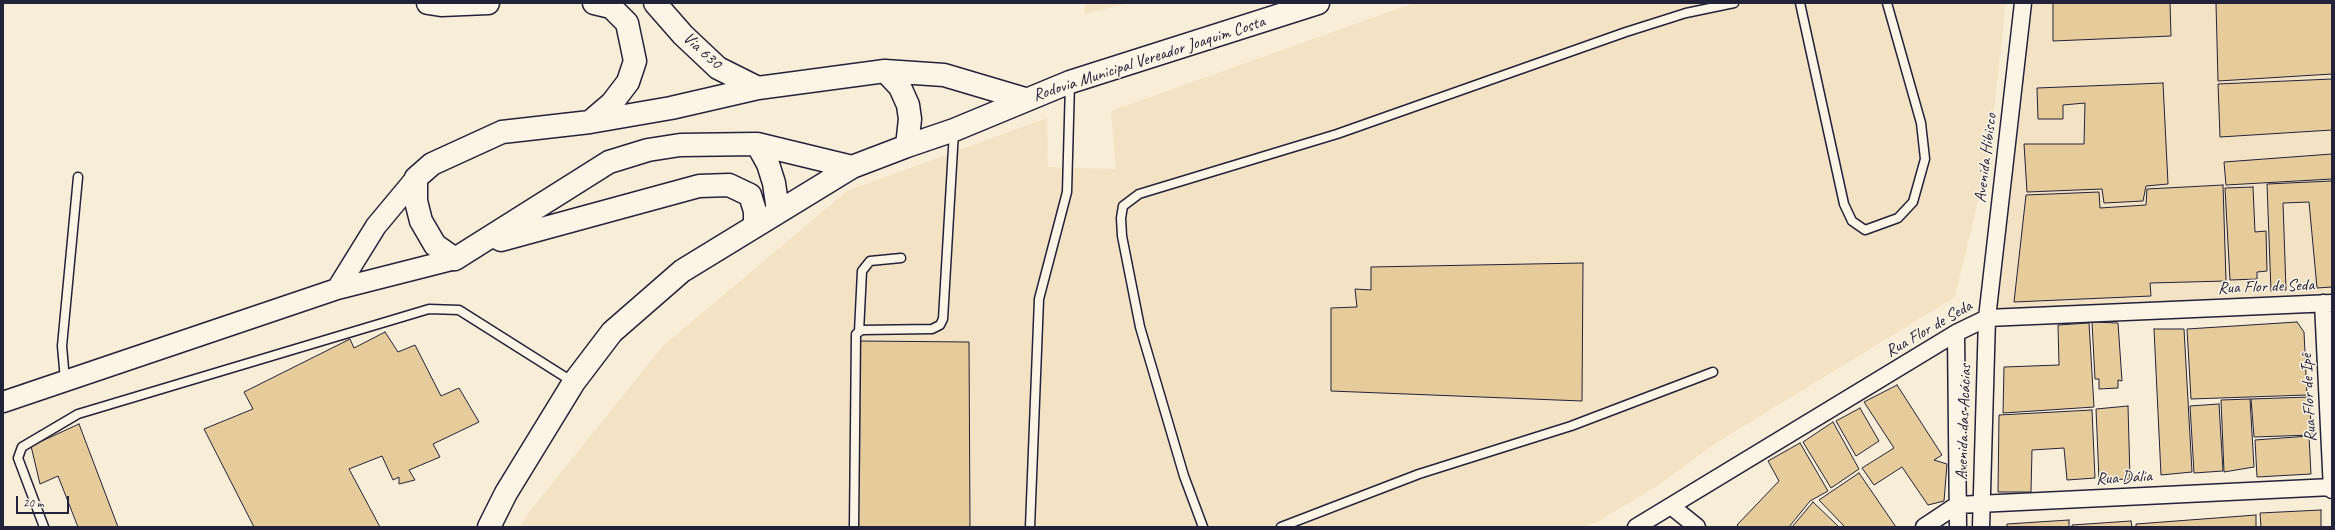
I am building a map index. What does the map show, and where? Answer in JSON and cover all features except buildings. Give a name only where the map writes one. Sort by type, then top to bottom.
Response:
[{"type":"main road","points":[[428,3],[441,5],[488,3]]},
{"type":"main road","points":[[590,122],[612,103],[628,82],[635,61],[627,23],[611,7],[594,3]]},
{"type":"main road","name":"Via 630","points":[[655,3],[683,35],[718,68],[758,88]]},
{"type":"main road","name":"Rodovia Municipal Vereador Joaquim Costa","points":[[852,167],[954,130],[1025,99],[1070,82],[1318,3]]},
{"type":"main road","points":[[885,71],[900,87],[908,105],[910,119],[907,146]]},
{"type":"main road","name":"Rodovia Municipal Vereador Joaquim Costa","points":[[416,178],[432,164],[502,132],[590,122],[671,108],[758,88],[885,71],[944,75],[1025,99]]},
{"type":"main road","points":[[416,178],[416,201],[421,221],[435,245],[455,259],[609,162],[629,154],[680,145],[756,144],[852,167]]},
{"type":"main road","points":[[756,144],[768,164],[774,184],[778,211]]},
{"type":"main road","points":[[489,527],[506,493],[574,382],[612,332],[682,271],[852,167]]},
{"type":"main road","points":[[475,247],[699,186],[729,185],[750,195],[755,211],[755,225]]},
{"type":"street","name":"Avenida Hibisco","points":[[1987,318],[2023,3]]},
{"type":"street","points":[[337,289],[376,226],[416,178]]},
{"type":"street","points":[[3,402],[337,289],[455,259]]},
{"type":"street","name":"Rua Flor de Seda","points":[[1636,527],[1956,333],[1987,318],[2328,303]]},
{"type":"street","name":"Rua Flor de Ipê","points":[[2328,303],[2332,490]]},
{"type":"street","name":"Avenida das Acácias","points":[[1981,527],[1980,504],[1987,318]]},
{"type":"street","name":"Avenida das Acácias","points":[[1956,333],[1958,527]]},
{"type":"street","name":"Rua Dália","points":[[1957,505],[2332,487]]},
{"type":"street","points":[[1924,527],[1957,505]]},
{"type":"street","points":[[1671,506],[1697,527]]},
{"type":"lane","points":[[1203,527],[1184,476],[1140,327],[1122,236],[1121,218],[1123,206],[1139,194],[1337,134],[1626,32],[1686,13],[1734,3]]},
{"type":"lane","points":[[1800,3],[1844,204],[1852,221],[1865,230],[1898,218],[1913,202],[1925,159],[1921,123],[1888,3]]},
{"type":"lane","points":[[1030,527],[1039,299],[1067,192],[1070,82]]},
{"type":"lane","points":[[859,332],[932,330],[940,325],[943,319],[954,130]]},
{"type":"lane","points":[[65,380],[62,346],[78,177]]},
{"type":"lane","points":[[854,527],[856,334],[859,332],[862,271],[870,261],[901,258]]},
{"type":"lane","points":[[44,527],[18,458],[22,447],[78,414],[429,308],[459,310],[574,382]]},
{"type":"lane","points":[[1281,527],[1419,474],[1571,426],[1713,372]]},
{"type":"shaded area","points":[[1085,3],[1129,3],[1085,14]]},
{"type":"shaded area","points":[[1414,3],[2006,3],[1989,155],[1955,297],[1716,443],[1657,486],[1597,522],[1581,527],[520,527],[530,511],[663,346],[847,191],[1047,118],[1048,167],[1116,169],[1111,111]]},
{"type":"shaded area","points":[[2032,3],[2332,3],[2332,296],[1993,310]]}]
